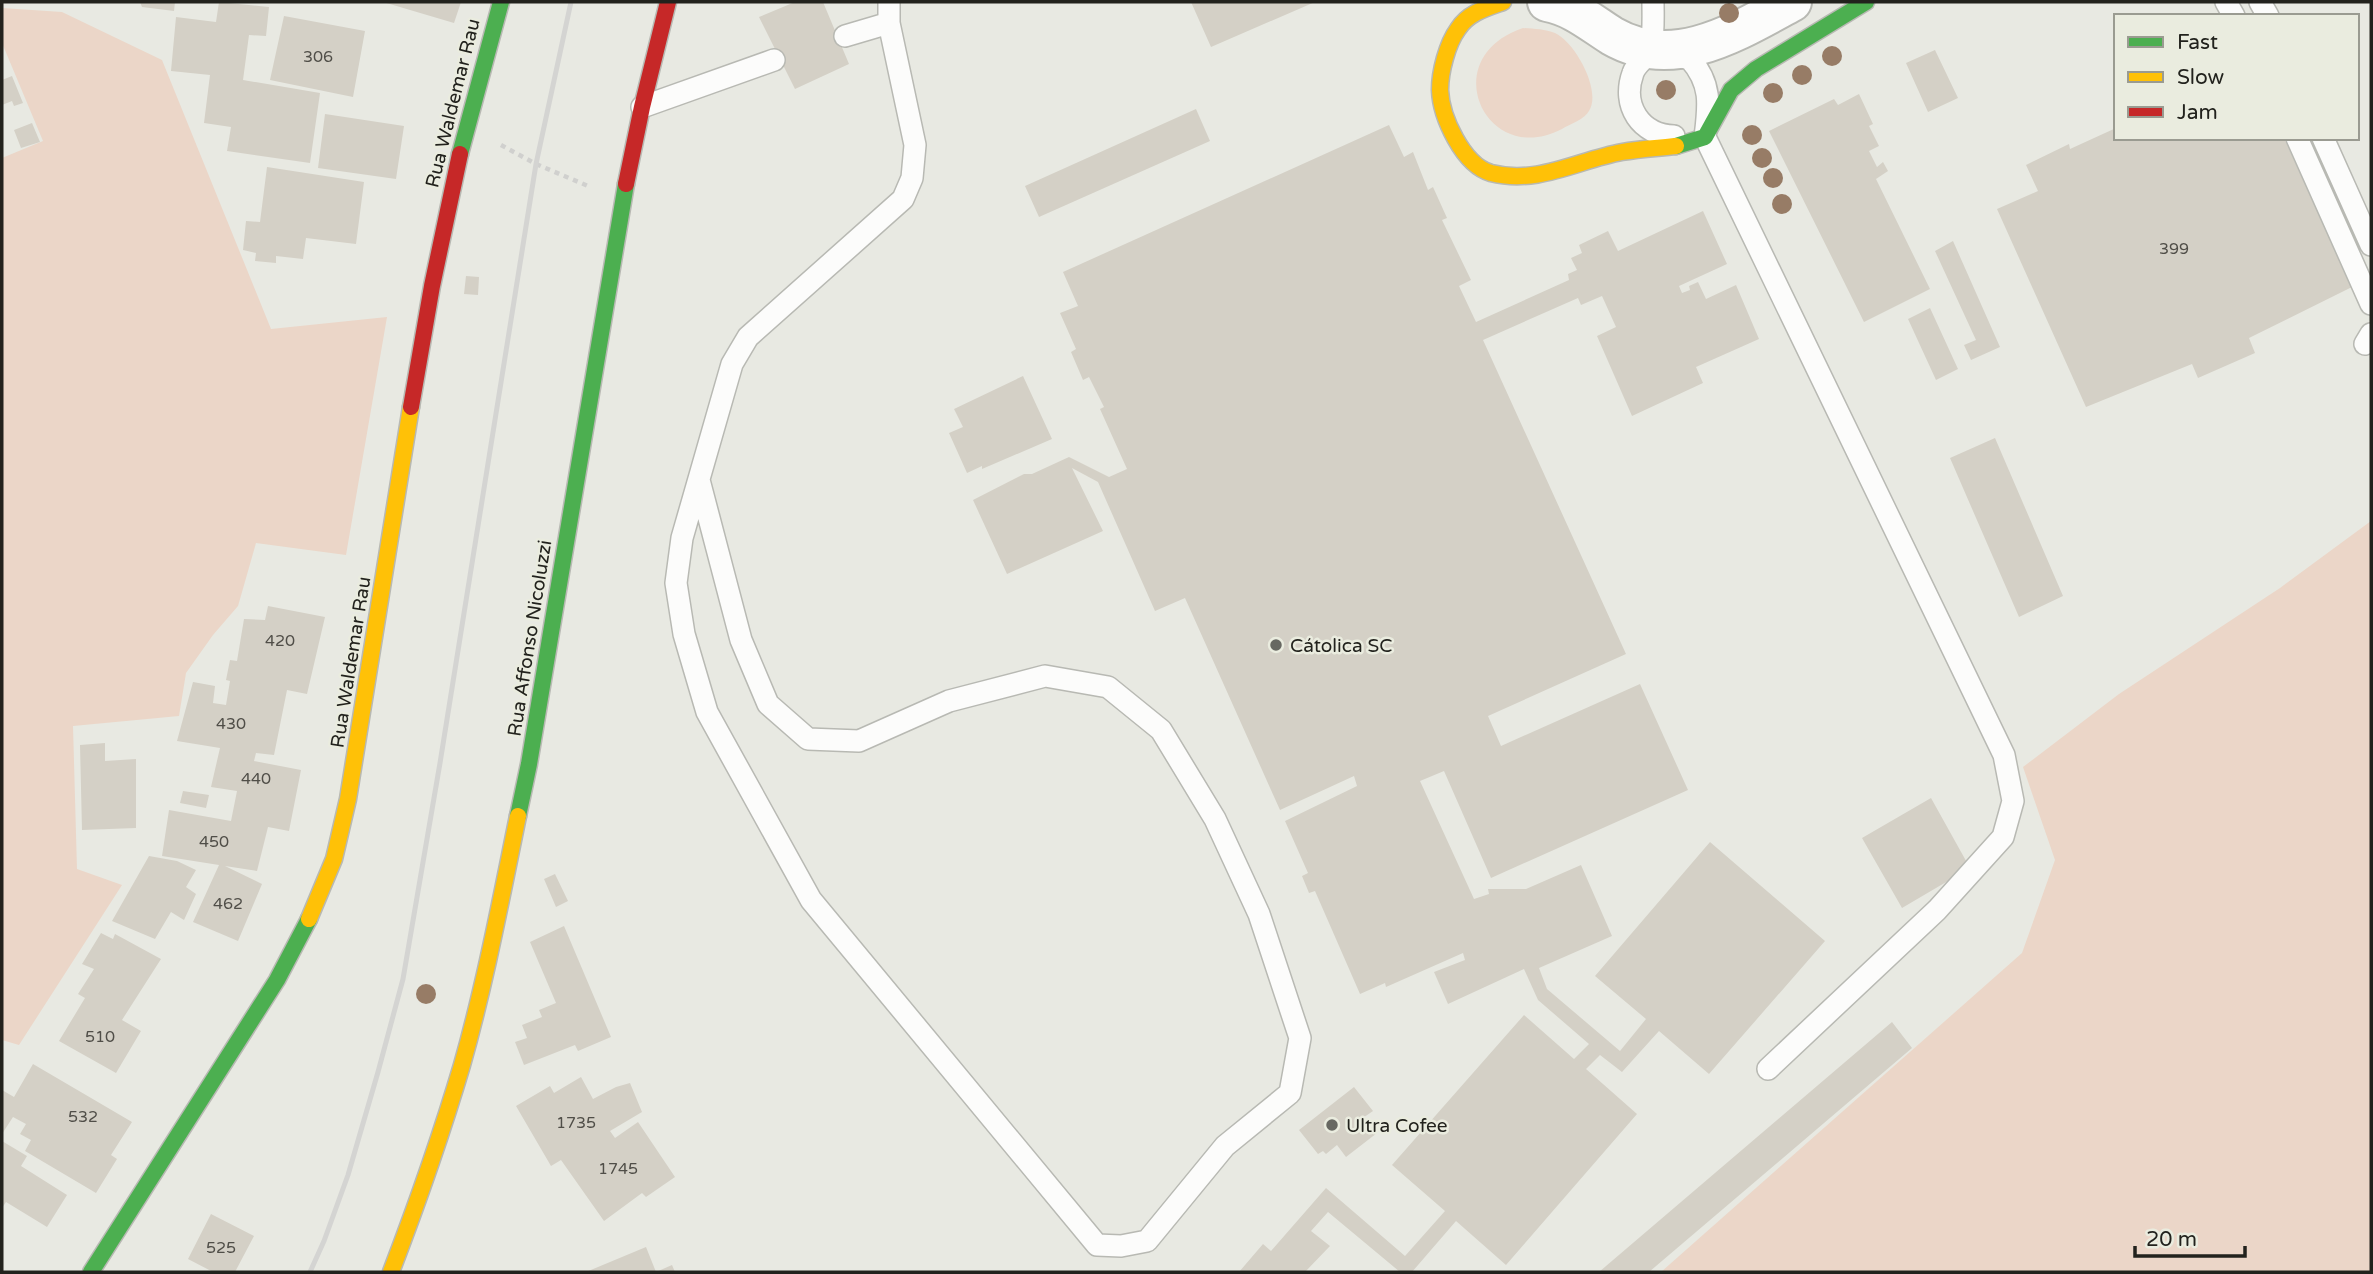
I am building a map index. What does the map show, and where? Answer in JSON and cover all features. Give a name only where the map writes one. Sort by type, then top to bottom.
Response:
[{"type":"street","name":"Rua Waldemar Rau","points":[[91,1272],[277,980],[303,932],[329,873],[344,819],[357,753],[440,241],[467,125],[501,2]]},
{"type":"street","name":"Rua Affonso Nicoluzzi","points":[[397,1269],[458,1076],[490,951],[529,764],[623,200],[668,2]]},
{"type":"street","points":[[1503,2],[1477,11],[1458,28],[1446,55],[1440,90],[1447,124],[1467,156],[1488,172],[1514,177],[1543,175],[1621,152],[1683,145],[1704,137],[1731,90],[1756,69],[1866,2]]},
{"type":"street","points":[[1546,2],[1565,5],[1614,37],[1651,50],[1686,49],[1712,43],[1792,2]]},
{"type":"lane","points":[[1653,2],[1651,50],[1633,72],[1630,97],[1635,116],[1651,131],[1663,135],[1704,137]]},
{"type":"lane","points":[[699,480],[746,653],[768,704],[808,739],[859,741],[948,701],[1045,676],[1108,687],[1161,730],[1215,819],[1259,914],[1300,1038],[1290,1093],[1225,1146],[1147,1241],[1121,1246],[1097,1245],[811,900],[707,712],[684,634],[677,583],[682,538],[732,364],[748,337],[903,199],[912,178],[915,145],[889,12],[845,36]]},
{"type":"lane","points":[[1651,50],[1690,59],[1705,80],[1708,97],[1704,137],[2004,755],[2013,802],[2003,837],[1937,910],[1768,1069]]},
{"type":"lane","points":[[642,107],[774,60]]},
{"type":"lane","points":[[2298,140],[2371,304]]},
{"type":"lane","points":[[2324,140],[2371,245]]},
{"type":"path","points":[[467,125],[536,164],[623,200]]},
{"type":"shaded area","points":[[2,8],[62,12],[162,60],[271,329],[387,317],[346,555],[256,543],[238,606],[186,673],[179,716],[73,726],[77,869],[122,885],[19,1045],[2,1040],[2,158],[43,141],[2,43]]},
{"type":"shaded area","points":[[1523,28],[1555,33],[1563,38],[1578,56],[1592,92],[1589,111],[1584,116],[1562,129],[1535,137],[1511,134],[1493,123],[1481,105],[1476,84],[1481,62],[1496,43]]},
{"type":"shaded area","points":[[2371,521],[2371,1272],[1661,1272],[2022,953],[2055,860],[2023,767],[2119,694],[2280,588]]},
{"type":"building","points":[[140,2],[175,2],[174,11],[142,7]]},
{"type":"building","points":[[219,2],[269,7],[266,36],[249,35],[243,80],[320,93],[310,163],[227,151],[231,127],[204,123],[210,75],[171,71],[176,17],[216,22]]},
{"type":"building","points":[[383,2],[461,2],[454,23]]},
{"type":"building","points":[[795,2],[823,2],[849,64],[795,89],[759,17]]},
{"type":"building","points":[[1191,2],[1315,2],[1211,47]]},
{"type":"building","points":[[284,16],[365,31],[353,97],[270,80]]},
{"type":"building","points":[[1935,50],[1958,98],[1928,112],[1906,63]]},
{"type":"building","points":[[12,76],[23,103],[14,106],[12,101],[2,105],[2,80]]},
{"type":"building","points":[[1859,94],[1873,124],[1869,126],[1879,146],[1869,151],[1877,167],[1883,162],[1888,171],[1876,179],[1930,289],[1864,322],[1769,131],[1834,99],[1838,105]]},
{"type":"building","points":[[1196,109],[1210,141],[1039,217],[1025,186]]},
{"type":"building","points":[[325,114],[404,126],[396,179],[318,168]]},
{"type":"building","points":[[32,123],[40,142],[21,148],[14,130]]},
{"type":"building","points":[[1389,125],[1404,157],[1413,152],[1428,190],[1433,187],[1447,218],[1442,220],[1471,280],[1459,286],[1476,322],[1569,280],[1568,274],[1577,270],[1571,258],[1582,253],[1579,245],[1608,231],[1618,251],[1703,211],[1727,264],[1679,286],[1682,293],[1698,282],[1706,299],[1736,285],[1759,339],[1696,367],[1703,383],[1632,416],[1597,336],[1616,327],[1602,296],[1581,305],[1578,298],[1483,340],[1626,654],[1488,716],[1501,746],[1640,684],[1688,790],[1491,878],[1444,771],[1420,781],[1474,899],[1489,894],[1488,889],[1526,889],[1581,865],[1612,936],[1539,968],[1547,989],[1620,1051],[1646,1019],[1595,976],[1710,842],[1825,941],[1709,1074],[1659,1031],[1622,1072],[1600,1055],[1586,1069],[1637,1114],[1506,1265],[1456,1221],[1412,1272],[1400,1272],[1328,1212],[1311,1231],[1330,1246],[1305,1272],[1239,1272],[1263,1244],[1271,1251],[1326,1188],[1405,1256],[1445,1211],[1392,1165],[1524,1015],[1574,1059],[1589,1044],[1538,1000],[1524,969],[1448,1004],[1434,972],[1465,960],[1463,953],[1386,987],[1385,983],[1360,994],[1315,891],[1309,893],[1302,876],[1308,873],[1285,821],[1357,786],[1354,776],[1280,810],[1185,598],[1155,611],[1098,482],[1072,468],[1103,531],[1007,574],[973,500],[1024,474],[1032,474],[1069,457],[1109,477],[1127,469],[1100,409],[1104,407],[1089,377],[1083,380],[1071,352],[1076,349],[1060,313],[1078,306],[1063,272]]},
{"type":"building","points":[[2114,129],[2114,140],[2285,140],[2352,287],[2249,338],[2255,353],[2198,378],[2192,364],[2086,407],[1997,209],[2038,191],[2026,165],[2069,144],[2070,149]]},
{"type":"building","points":[[267,167],[364,182],[356,244],[306,238],[303,259],[276,256],[276,263],[255,261],[256,253],[243,250],[246,221],[260,222]]},
{"type":"building","points":[[1953,241],[2000,347],[1971,360],[1964,345],[1976,340],[1935,251]]},
{"type":"building","points":[[466,276],[479,277],[478,295],[464,294]]},
{"type":"building","points":[[1930,308],[1958,369],[1936,380],[1908,319]]},
{"type":"building","points":[[1023,376],[1052,439],[967,473],[949,433],[963,427],[954,409]]},
{"type":"building","points":[[1995,438],[2063,596],[2019,617],[1950,458]]},
{"type":"building","points":[[268,606],[325,617],[307,694],[287,690],[274,755],[256,753],[254,761],[301,770],[289,831],[268,827],[257,871],[225,866],[262,884],[238,941],[193,922],[219,865],[162,856],[169,810],[231,821],[237,791],[211,787],[220,748],[177,741],[193,682],[215,686],[213,703],[226,705],[230,681],[226,680],[230,660],[237,661],[244,619],[265,620]]},
{"type":"building","points":[[105,743],[105,761],[136,759],[136,828],[82,830],[80,745]]},
{"type":"building","points":[[183,791],[209,795],[206,808],[180,803]]},
{"type":"building","points":[[1931,798],[1970,868],[1902,908],[1862,838]]},
{"type":"building","points":[[149,856],[177,861],[196,870],[186,887],[196,894],[184,920],[171,912],[155,939],[112,921]]},
{"type":"building","points":[[555,874],[568,901],[556,907],[544,879]]},
{"type":"building","points":[[564,926],[611,1037],[578,1051],[575,1045],[524,1065],[515,1042],[527,1038],[522,1025],[542,1017],[539,1010],[556,1003],[530,942]]},
{"type":"building","points":[[101,933],[113,939],[115,934],[161,959],[122,1020],[141,1031],[116,1073],[59,1041],[85,998],[78,994],[94,969],[82,964]]},
{"type":"building","points":[[1892,1022],[1912,1048],[1649,1272],[1599,1272]]},
{"type":"building","points":[[33,1064],[132,1122],[111,1155],[117,1159],[96,1193],[25,1151],[31,1140],[20,1134],[26,1124],[13,1117],[2,1134],[2,1090],[14,1097]]},
{"type":"building","points":[[581,1077],[593,1099],[630,1083],[642,1112],[610,1131],[615,1138],[638,1122],[675,1177],[646,1197],[642,1193],[604,1221],[561,1160],[551,1166],[516,1106],[550,1086],[554,1093]]},
{"type":"building","points":[[1354,1087],[1373,1111],[1357,1122],[1363,1130],[1370,1125],[1377,1133],[1346,1157],[1337,1145],[1326,1154],[1323,1151],[1318,1154],[1299,1130]]},
{"type":"building","points":[[2,1141],[27,1156],[21,1166],[67,1195],[47,1227],[6,1202],[2,1208]]},
{"type":"building","points":[[211,1214],[254,1236],[235,1272],[213,1272],[188,1259]]},
{"type":"building","points":[[646,1247],[656,1272],[586,1272]]},
{"type":"building","points":[[672,1265],[675,1272],[656,1272]]},
{"type":"railway","points":[[310,1272],[348,1175],[403,979],[536,164],[571,2]]},
{"type":"traffic: fast","points":[[460,154],[501,2]]},
{"type":"traffic: fast","points":[[1676,146],[1705,137],[1731,90],[1756,69],[1866,2]]},
{"type":"traffic: fast","points":[[518,816],[626,184]]},
{"type":"traffic: fast","points":[[91,1272],[277,980],[309,919]]},
{"type":"traffic: slow","points":[[1503,2],[1478,12],[1462,23],[1447,50],[1443,67],[1440,90],[1444,113],[1455,139],[1471,160],[1491,173],[1525,176],[1542,174],[1622,152],[1676,146]]},
{"type":"traffic: slow","points":[[309,919],[334,859],[348,799],[411,407]]},
{"type":"traffic: slow","points":[[391,1272],[462,1065],[485,973],[518,816]]},
{"type":"traffic: jam","points":[[626,184],[668,2]]},
{"type":"traffic: jam","points":[[411,407],[432,286],[460,154]]},
{"type":"place","name":"Cátolica SC","points":[[1276,645]]},
{"type":"place","name":"Ultra Cofee","points":[[1332,1125]]}]
